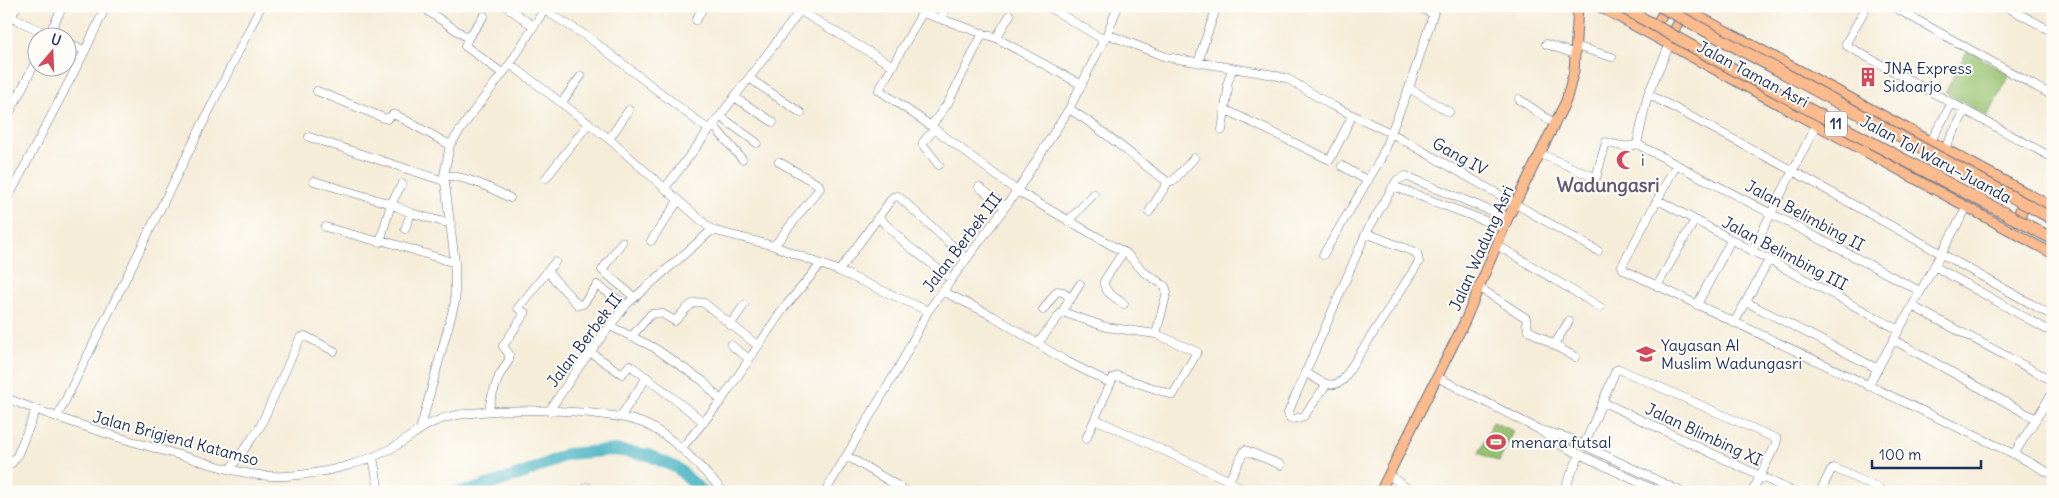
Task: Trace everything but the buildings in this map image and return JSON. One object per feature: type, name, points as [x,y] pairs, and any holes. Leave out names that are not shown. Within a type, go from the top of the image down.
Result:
[{"type":"highway","name":"Jalan Tol Waru–Juanda","points":[[1620,6],[1718,61],[2053,239]]},
{"type":"highway","name":"Jalan Tol Waru–Juanda","points":[[1660,6],[2053,220]]},
{"type":"highway","points":[[2007,214],[2013,208],[2016,199]]},
{"type":"highway","points":[[2019,221],[2021,210],[2027,206]]},
{"type":"main road","name":"Jalan Wadung Asri","points":[[1380,492],[1480,288],[1508,218],[1556,124],[1570,88],[1578,6]]},
{"type":"main road","name":"Jalan Taman Asri","points":[[1598,6],[1668,46],[2053,254]]},
{"type":"main road","points":[[1646,33],[1657,23],[1665,6]]},
{"type":"main road","points":[[1668,46],[1684,9],[2053,206]]},
{"type":"street","points":[[6,26],[9,16],[17,6]]},
{"type":"street","points":[[54,28],[63,6]]},
{"type":"street","points":[[6,202],[85,51],[106,6]]},
{"type":"street","points":[[57,417],[261,6]]},
{"type":"street","points":[[506,6],[533,26]]},
{"type":"street","points":[[696,20],[704,6]]},
{"type":"street","points":[[792,6],[893,66]]},
{"type":"street","points":[[941,19],[946,6]]},
{"type":"street","name":"Gang IV","points":[[1046,6],[1106,37],[1166,57],[1288,79],[1352,116],[1391,132],[1516,202],[1598,251]]},
{"type":"street","name":"Jalan Berbek III","points":[[825,492],[900,365],[928,310],[1017,191],[1069,109],[1106,37],[1118,6]]},
{"type":"street","points":[[1199,62],[1217,6]]},
{"type":"street","points":[[1416,6],[1433,14]]},
{"type":"street","points":[[1323,255],[1380,160],[1409,88],[1436,6]]},
{"type":"street","points":[[1867,6],[1846,42],[1847,46],[2053,158]]},
{"type":"street","points":[[1892,6],[2053,96]]},
{"type":"street","points":[[2005,6],[2053,32]]},
{"type":"street","points":[[420,430],[455,302],[455,263],[444,178],[450,145],[510,64],[545,8],[588,37],[711,128],[742,159]]},
{"type":"street","points":[[665,188],[800,11]]},
{"type":"street","points":[[428,12],[468,38]]},
{"type":"street","points":[[1082,85],[996,38],[928,14],[921,15],[879,90],[1017,191],[1130,256],[1144,272],[1167,289],[1156,334]]},
{"type":"street","points":[[996,38],[1010,15]]},
{"type":"street","points":[[9,16],[34,28]]},
{"type":"street","points":[[484,16],[468,38],[465,47],[502,73]]},
{"type":"street","points":[[939,165],[923,145],[923,142],[948,103],[983,33]]},
{"type":"street","points":[[1546,44],[1612,58]]},
{"type":"street","points":[[1541,154],[1596,178],[1606,142],[1630,147],[1637,144],[1648,94],[1668,46]]},
{"type":"street","points":[[78,47],[85,51]]},
{"type":"street","points":[[510,64],[609,139],[712,230],[774,246],[839,271],[928,310]]},
{"type":"street","points":[[1222,130],[1227,85],[1232,69]]},
{"type":"street","points":[[562,102],[581,76]]},
{"type":"street","points":[[6,120],[28,77]]},
{"type":"street","points":[[749,78],[801,113]]},
{"type":"street","points":[[1409,88],[1450,112]]},
{"type":"street","points":[[317,91],[387,119],[392,115],[396,115],[450,145]]},
{"type":"street","points":[[1648,94],[1793,171],[2053,316]]},
{"type":"street","points":[[734,98],[773,122]]},
{"type":"street","points":[[1519,99],[1556,124]]},
{"type":"street","points":[[1931,140],[1952,103]]},
{"type":"street","points":[[1069,109],[1103,132],[1140,163],[1168,182]]},
{"type":"street","points":[[1224,109],[1330,160],[1352,116]]},
{"type":"street","points":[[609,139],[629,110]]},
{"type":"street","points":[[1945,148],[1965,110]]},
{"type":"street","points":[[720,116],[757,143]]},
{"type":"street","points":[[546,178],[589,123]]},
{"type":"street","points":[[1752,251],[1816,125]]},
{"type":"street","points":[[309,137],[444,178],[458,176],[486,186],[510,198]]},
{"type":"street","name":"Jalan Belimbing II","points":[[1637,144],[1771,212],[1920,292]]},
{"type":"street","points":[[1149,212],[1168,182],[1174,180],[1194,158]]},
{"type":"street","points":[[774,246],[820,188],[819,185],[779,162]]},
{"type":"street","points":[[1676,165],[1622,268],[1734,323],[2014,454],[2053,475]]},
{"type":"street","points":[[1342,166],[1368,181]]},
{"type":"street","points":[[1326,385],[1304,416],[1294,420],[1290,418],[1288,413],[1366,233],[1396,180],[1406,176],[1508,218]]},
{"type":"street","points":[[6,181],[15,186]]},
{"type":"street","points":[[314,181],[391,204],[411,214],[451,224]]},
{"type":"street","points":[[381,240],[391,204],[402,184]]},
{"type":"street","points":[[1393,186],[1504,228]]},
{"type":"street","points":[[979,187],[1005,207]]},
{"type":"street","points":[[1068,221],[1094,194]]},
{"type":"street","points":[[839,271],[893,197],[898,196],[966,258]]},
{"type":"street","name":"Jalan Belimbing III","points":[[1658,200],[1899,330]]},
{"type":"street","points":[[650,241],[678,201]]},
{"type":"street","points":[[1868,386],[1967,207]]},
{"type":"street","points":[[405,229],[411,214]]},
{"type":"street","points":[[878,217],[906,244],[951,279]]},
{"type":"street","points":[[1658,286],[1695,220]]},
{"type":"street","points":[[325,228],[378,242],[381,240],[455,263]]},
{"type":"street","name":"Jalan Berbek II","points":[[549,411],[590,352],[626,305],[712,230]]},
{"type":"street","points":[[1305,372],[1326,385],[1339,384],[1419,262],[1417,253],[1366,233]]},
{"type":"street","points":[[1697,305],[1731,240]]},
{"type":"street","points":[[622,242],[602,270],[634,298]]},
{"type":"street","points":[[1497,246],[1600,306]]},
{"type":"street","points":[[1123,252],[1104,280],[1104,286],[1105,289],[1124,304]]},
{"type":"street","points":[[1734,323],[1769,260]]},
{"type":"street","points":[[534,317],[518,308],[555,262]]},
{"type":"street","points":[[682,449],[720,401],[783,309],[821,264]]},
{"type":"street","points":[[1934,266],[2053,333]]},
{"type":"street","points":[[547,271],[578,305],[583,304],[597,285],[626,305]]},
{"type":"street","points":[[1038,343],[1062,312],[1080,284]]},
{"type":"street","points":[[1480,288],[1526,318],[1528,330],[1575,358]]},
{"type":"street","points":[[942,291],[993,316],[1064,360],[1110,383]]},
{"type":"street","points":[[1043,310],[1057,291],[1063,292],[1070,300]]},
{"type":"street","points":[[631,337],[651,314],[661,313],[675,321],[694,302],[704,302],[757,345]]},
{"type":"street","points":[[1746,302],[1878,369]]},
{"type":"street","points":[[730,325],[744,305]]},
{"type":"street","points":[[1912,306],[2053,381]]},
{"type":"street","points":[[1062,312],[1106,327],[1156,334],[1197,352],[1175,394],[1170,394],[1118,376],[1113,378],[1086,439]]},
{"type":"street","points":[[489,412],[497,383],[509,360],[509,354],[503,346],[525,313]]},
{"type":"street","points":[[1554,346],[1569,321]]},
{"type":"street","points":[[610,326],[654,347],[705,383],[720,401]]},
{"type":"street","points":[[230,469],[260,427],[300,338],[305,336],[334,351]]},
{"type":"street","points":[[1894,340],[2036,419]]},
{"type":"street","points":[[731,345],[748,358]]},
{"type":"street","points":[[590,352],[622,374],[630,365],[704,422]]},
{"type":"street","points":[[1584,445],[1616,370],[1619,369],[1775,437],[1777,439],[1776,444],[1752,492]]},
{"type":"street","points":[[620,417],[647,377]]},
{"type":"street","points":[[1437,377],[1540,430],[1558,444],[1659,492]]},
{"type":"street","points":[[2014,454],[2053,392]]},
{"type":"street","name":"Jalan Brigjend Katamso","points":[[6,398],[100,432],[230,469],[258,475],[286,476],[350,465],[373,457],[429,424],[453,415],[549,411],[605,414],[645,424],[682,449],[724,492]]},
{"type":"street","name":"Jalan Blimbing XI","points":[[1603,402],[1794,492]]},
{"type":"street","points":[[6,463],[12,463],[17,456],[36,410]]},
{"type":"street","points":[[1095,420],[1228,480],[1247,492]]},
{"type":"street","points":[[1540,430],[1569,438],[1682,492]]},
{"type":"street","points":[[1223,492],[1245,450],[1281,465]]},
{"type":"street","points":[[1563,492],[1580,454]]},
{"type":"street","points":[[847,456],[908,492]]},
{"type":"street","points":[[373,457],[379,492]]},
{"type":"street","points":[[1820,492],[1834,468],[1886,492]]},
{"type":"street","points":[[1389,475],[1412,492]]},
{"type":"green space","points":[[1968,50],[2010,75],[1987,116],[1945,92]]},
{"type":"green space","name":"menara futsal","points":[[1493,422],[1513,431],[1499,462],[1479,453]]},
{"type":"waterway","points":[[456,492],[472,490],[527,472],[567,454],[615,450],[648,455],[677,468],[703,492]]},
{"type":"place","name":"JNA Express Sidoarjo","points":[[1868,77]]},
{"type":"place","name":"i","points":[[1626,160]]},
{"type":"place","name":"Yayasan Al Muslim Wadungasri","points":[[1646,354]]},
{"type":"place","name":"menara futsal","points":[[1496,442]]},
{"type":"district","name":"Wadungasri","points":[[1608,185]]}]
